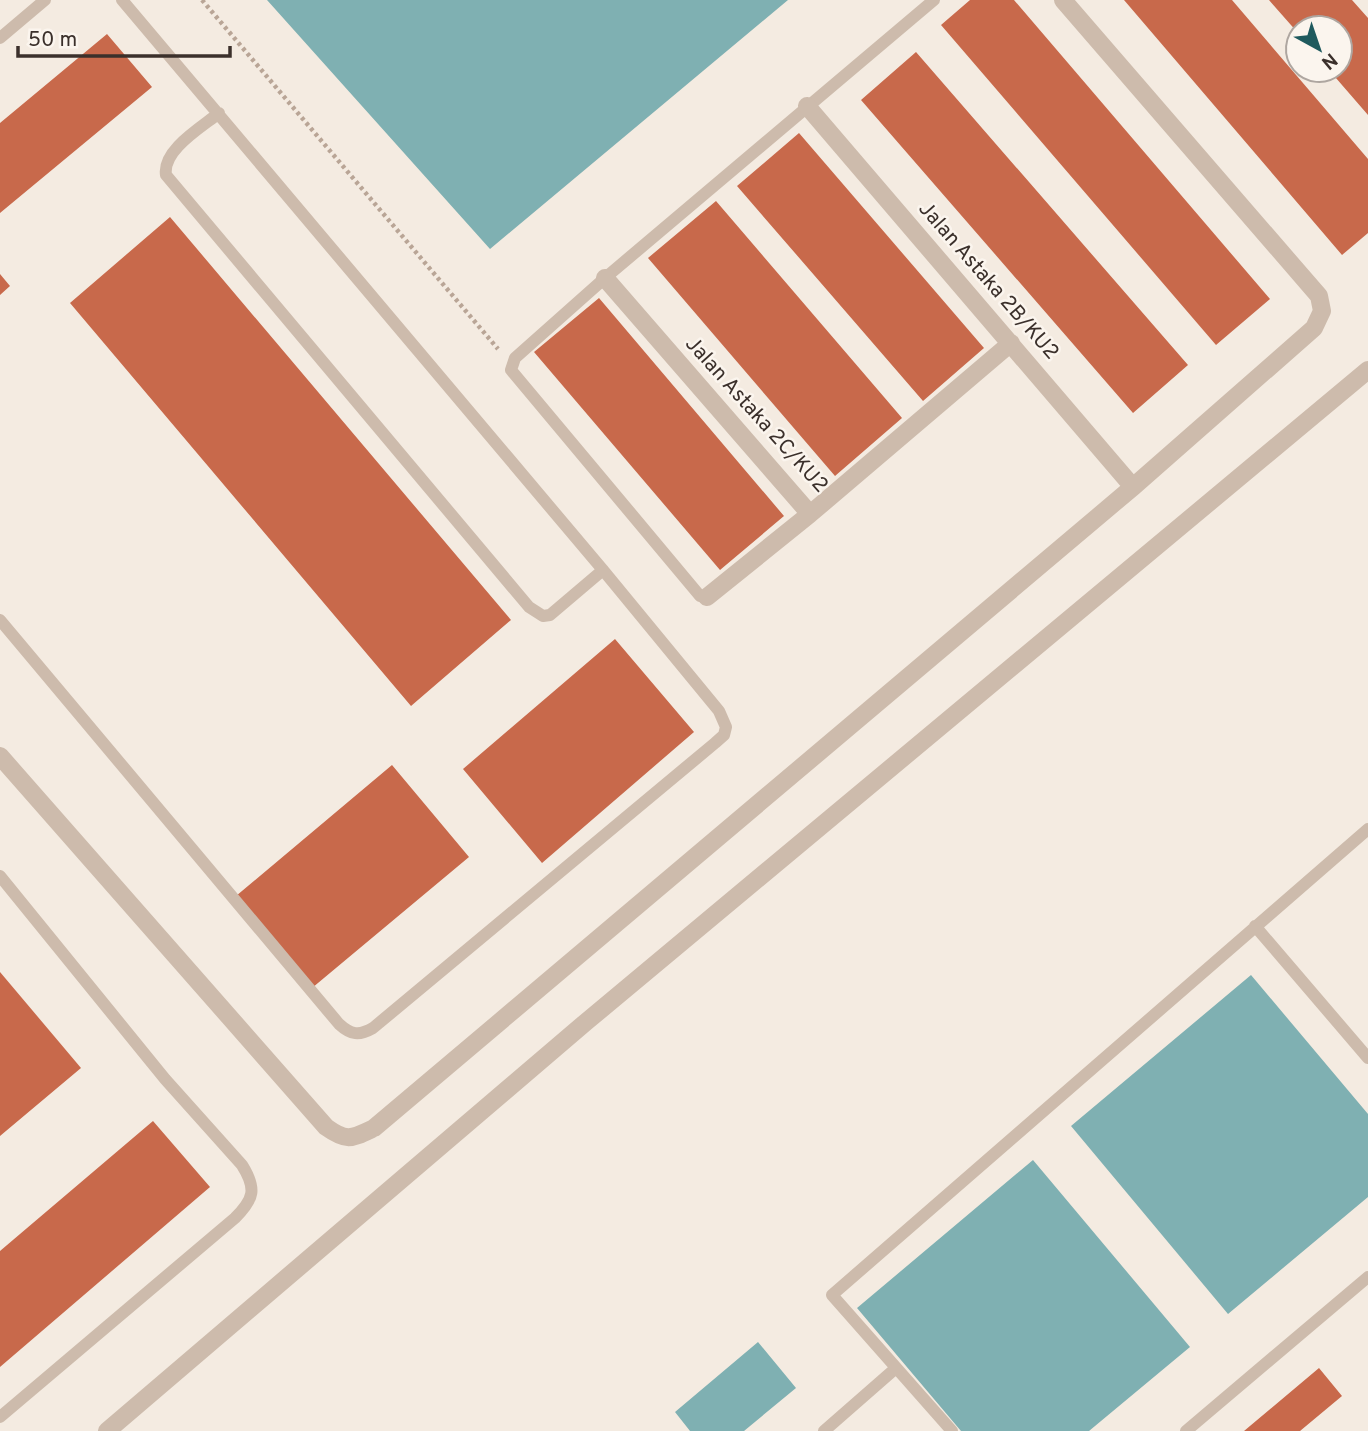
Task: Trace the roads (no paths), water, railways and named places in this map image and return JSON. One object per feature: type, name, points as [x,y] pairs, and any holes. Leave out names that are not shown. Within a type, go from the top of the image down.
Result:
[{"type":"street","points":[[0,757],[326,1127],[341,1138],[356,1137],[374,1128],[1133,487],[1314,328],[1322,311],[1319,296],[1063,0]]},
{"type":"street","name":"Jalan Astaka 2B/KU2","points":[[807,106],[1133,487]]},
{"type":"street","name":"Jalan Astaka 2C/KU2","points":[[605,278],[810,514],[1010,343]]},
{"type":"street","points":[[107,1431],[586,1022],[1368,370]]},
{"type":"street","points":[[707,597],[810,514]]},
{"type":"lane","points":[[0,38],[44,0]]},
{"type":"lane","points":[[0,620],[339,1024],[355,1035],[373,1028],[724,735],[726,727],[719,711],[603,570],[122,0]]},
{"type":"lane","points":[[707,597],[700,596],[512,370],[512,365],[515,358],[605,278],[934,0]]},
{"type":"lane","points":[[219,113],[169,156],[166,175],[511,586],[536,613],[550,615],[603,570]]},
{"type":"lane","points":[[952,1431],[831,1295],[1368,829]]},
{"type":"lane","points":[[0,876],[165,1079],[242,1165],[250,1178],[253,1192],[247,1206],[235,1218],[0,1417]]},
{"type":"lane","points":[[1255,926],[1368,1058]]},
{"type":"lane","points":[[1186,1431],[1368,1277]]},
{"type":"lane","points":[[824,1431],[896,1368]]},
{"type":"water","points":[[267,0],[788,0],[490,249]]},
{"type":"water","points":[[1251,975],[1368,1114],[1368,1197],[1228,1314],[1071,1126]]},
{"type":"water","points":[[1033,1160],[1190,1347],[1089,1431],[961,1431],[857,1308]]},
{"type":"water","points":[[758,1342],[796,1388],[744,1431],[690,1431],[675,1412]]}]
